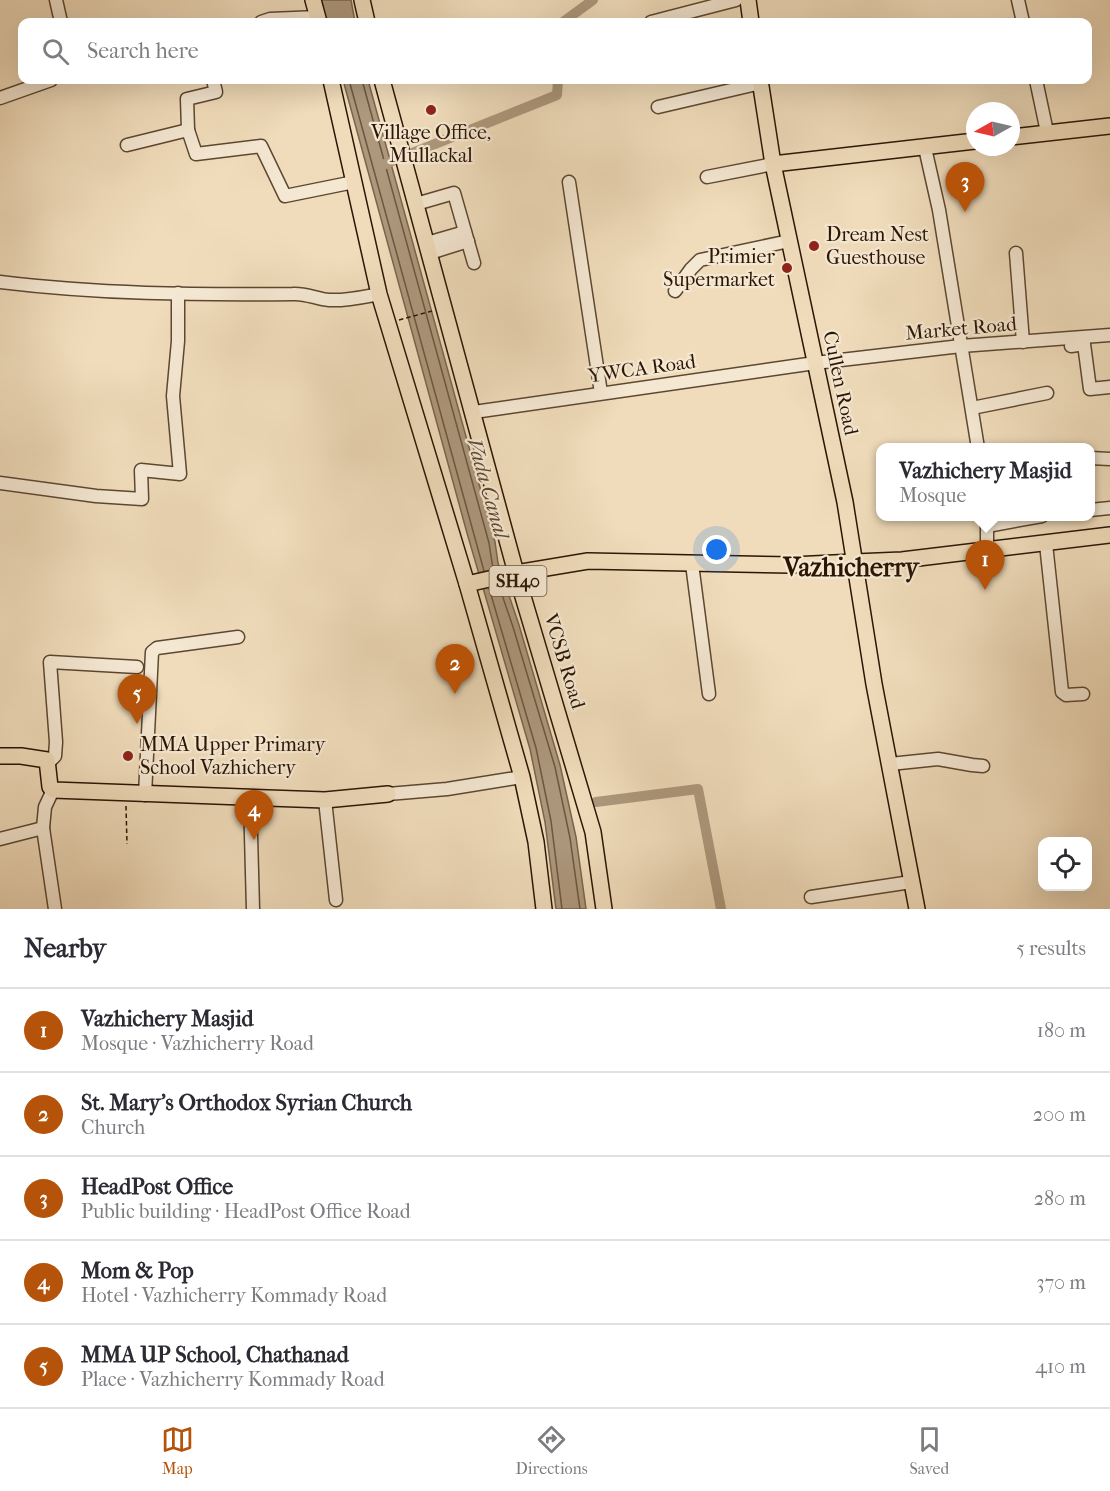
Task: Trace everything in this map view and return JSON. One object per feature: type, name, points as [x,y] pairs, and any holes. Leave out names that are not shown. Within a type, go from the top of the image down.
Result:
[{"type":"main road","points":[[313,0],[318,18]]},
{"type":"main road","points":[[362,0],[366,18]]},
{"type":"main road","points":[[748,0],[750,18]]},
{"type":"main road","points":[[333,84],[379,294],[472,583],[522,777],[536,842],[544,909]]},
{"type":"main road","name":"SH40","points":[[383,84],[428,248]]},
{"type":"main road","name":"Cullen Road","points":[[760,84],[773,164],[845,502],[874,684],[917,909]]},
{"type":"main road","points":[[1020,136],[1110,126]]},
{"type":"main road","points":[[773,164],[966,142]]},
{"type":"main road","name":"VCSB Road","points":[[428,248],[474,412],[510,574],[593,832],[604,909]]},
{"type":"main road","points":[[472,583],[510,574],[599,561],[792,565],[902,560],[1110,535]]},
{"type":"main road","points":[[0,756],[45,759],[48,763],[49,780],[53,790],[325,800],[388,794]]},
{"type":"street","points":[[56,0],[60,18]]},
{"type":"street","points":[[666,18],[736,0]]},
{"type":"street","points":[[1018,0],[1022,18]]},
{"type":"street","points":[[0,98],[40,84]]},
{"type":"street","points":[[214,84],[216,92],[187,99],[188,130],[196,154],[261,146],[285,196],[354,182]]},
{"type":"street","points":[[658,107],[748,84]]},
{"type":"street","points":[[1037,84],[1047,132]]},
{"type":"street","points":[[128,145],[188,130]]},
{"type":"street","points":[[925,148],[939,210],[977,443]]},
{"type":"street","points":[[707,177],[773,164]]},
{"type":"street","points":[[569,182],[601,393]]},
{"type":"street","points":[[416,204],[454,193],[474,263]]},
{"type":"street","points":[[428,248],[467,237]]},
{"type":"street","points":[[675,291],[700,260],[789,241]]},
{"type":"street","points":[[1016,253],[1023,342]]},
{"type":"street","points":[[0,282],[59,289],[178,293],[297,293],[340,300],[379,294]]},
{"type":"street","points":[[0,483],[96,496],[142,499],[141,470],[180,474],[173,396],[178,341],[178,293]]},
{"type":"street","name":"Market Road","points":[[815,363],[961,346],[1110,335]]},
{"type":"street","points":[[1063,347],[1084,344],[1090,389],[1110,387]]},
{"type":"street","name":"YWCA Road","points":[[474,412],[815,363]]},
{"type":"street","points":[[972,408],[1047,393]]},
{"type":"street","points":[[1095,458],[1110,459]]},
{"type":"street","points":[[1095,510],[1110,508]]},
{"type":"street","points":[[987,521],[987,550]]},
{"type":"street","points":[[1046,544],[1062,692],[1066,695],[1083,694]]},
{"type":"street","points":[[692,564],[709,694]]},
{"type":"street","points":[[145,795],[152,652],[157,648],[238,637]]},
{"type":"street","points":[[48,763],[55,756],[56,742],[50,662],[137,667]]},
{"type":"street","points":[[890,764],[938,759],[983,766]]},
{"type":"street","points":[[388,794],[447,789],[522,777]]},
{"type":"street","points":[[53,790],[45,807],[43,828],[55,909]]},
{"type":"street","points":[[250,798],[253,909]]},
{"type":"street","points":[[325,800],[336,900]]},
{"type":"street","points":[[0,839],[43,828]]},
{"type":"street","points":[[811,897],[911,882]]},
{"type":"path","points":[[402,319],[434,311]]},
{"type":"path","points":[[125,793],[127,844]]},
{"type":"water","points":[[321,0],[351,0],[354,18],[326,18]]},
{"type":"water","points":[[344,84],[369,84],[495,542],[498,563],[519,625],[560,765],[576,837],[586,909],[556,909],[545,822],[530,749],[467,533]]},
{"type":"waterway","points":[[568,18],[593,0]]},
{"type":"waterway","points":[[380,166],[557,95],[558,84]]},
{"type":"waterway","points":[[596,802],[698,789],[721,909]]},
{"type":"place","name":"Village Office, Mullackal","points":[[431,110]]},
{"type":"place","name":"HeadPost Office","points":[[965,212]]},
{"type":"place","name":"Dream Nest Guesthouse","points":[[814,246]]},
{"type":"place","name":"Primier Supermarket","points":[[787,268]]},
{"type":"place","name":"Vazhichery Masjid","points":[[985,590]]},
{"type":"place","name":"St. Mary's Orthodox Syrian Church","points":[[455,694]]},
{"type":"place","name":"MMA UP School, Chathanad","points":[[137,724]]},
{"type":"place","name":"MMA Upper Primary School Vazhichery","points":[[128,756]]},
{"type":"place","name":"Mom & Pop","points":[[254,840]]},
{"type":"district","name":"Vazhicherry","points":[[851,567]]},
{"type":"water label","name":"Vada Canal","points":[[488,488]]}]
